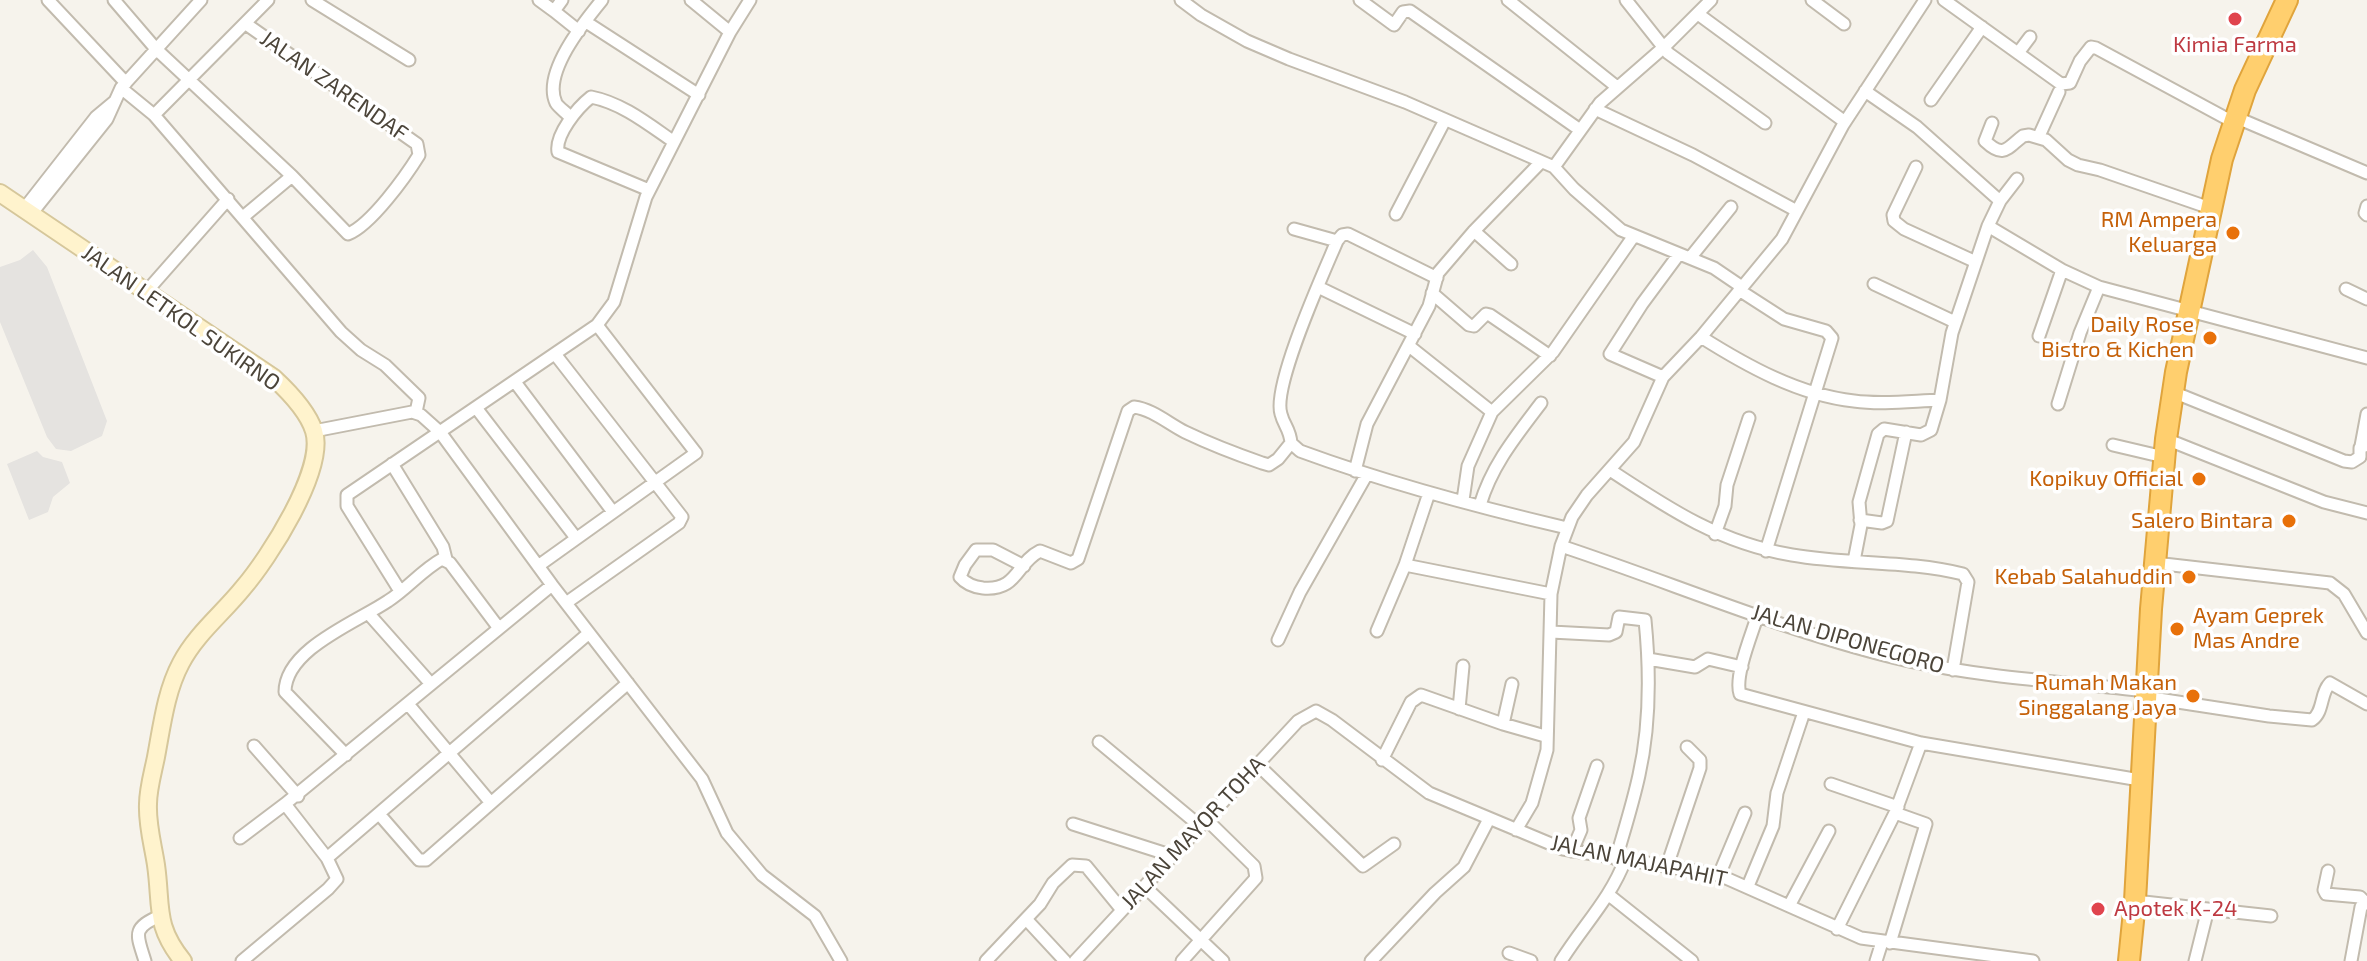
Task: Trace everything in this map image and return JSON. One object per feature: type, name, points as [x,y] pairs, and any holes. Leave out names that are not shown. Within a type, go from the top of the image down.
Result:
[{"type":"highway","points":[[2129,961],[2155,563],[2173,392],[2210,208],[2234,119],[2287,0]]},
{"type":"main road","name":"JALAN LETKOL SUKIRNO","points":[[0,193],[274,378],[297,404],[314,431]]},
{"type":"main road","points":[[183,961],[170,944],[160,916],[147,803],[172,684],[191,647],[243,588],[279,536],[304,490],[315,449],[314,431]]},
{"type":"street","points":[[114,0],[156,49],[292,176],[243,217]]},
{"type":"street","points":[[28,212],[96,117],[115,102],[124,86],[201,0]]},
{"type":"street","points":[[154,115],[268,0]]},
{"type":"street","points":[[312,0],[409,60]]},
{"type":"street","points":[[539,0],[699,95]]},
{"type":"street","points":[[554,11],[562,0]]},
{"type":"street","points":[[570,117],[555,102],[554,82],[559,63],[602,0]]},
{"type":"street","points":[[691,0],[730,32]]},
{"type":"street","points":[[400,591],[346,501],[351,491],[477,409],[597,325],[614,302],[649,190],[730,32],[750,0]]},
{"type":"street","points":[[1181,0],[1247,41],[1405,102],[1554,167],[1621,230],[1714,268],[1784,319],[1830,333],[1830,346],[1766,551]]},
{"type":"street","points":[[1360,0],[1394,25],[1403,12],[1410,11],[1580,130]]},
{"type":"street","points":[[1508,0],[1617,87]]},
{"type":"street","points":[[1626,0],[1663,48],[1765,123]]},
{"type":"street","points":[[1554,167],[1595,109],[1711,0]]},
{"type":"street","points":[[1812,0],[1844,24]]},
{"type":"street","points":[[1516,830],[1532,803],[1547,750],[1551,594],[1567,528],[1579,504],[1634,442],[1663,377],[1701,337],[1782,239],[1845,122],[1925,0]]},
{"type":"street","points":[[1944,0],[2065,85],[2070,83],[2086,51],[2096,48],[2234,119],[2367,173]]},
{"type":"street","points":[[53,2],[341,332],[361,350],[385,365],[419,398],[416,412]]},
{"type":"street","points":[[1698,14],[1845,122]]},
{"type":"street","name":"JALAN ZARENDAF","points":[[246,24],[417,144],[419,155],[373,213],[348,234],[292,176]]},
{"type":"street","points":[[1931,100],[1982,27]]},
{"type":"street","points":[[2018,53],[2030,37]]},
{"type":"street","points":[[1865,91],[1917,127],[2000,201]]},
{"type":"street","points":[[2039,136],[2059,92]]},
{"type":"street","points":[[649,190],[558,152],[557,144],[570,117],[591,97],[600,99],[621,107],[674,142]]},
{"type":"street","points":[[1595,109],[1693,155],[1797,211]]},
{"type":"street","points":[[1396,214],[1445,120]]},
{"type":"street","points":[[1992,123],[1985,141],[2001,151],[2007,150],[2023,136],[2039,136],[2078,165],[2210,208]]},
{"type":"street","points":[[1278,640],[1361,473],[1367,424],[1415,334],[1442,267],[1541,162]]},
{"type":"street","points":[[1916,167],[1893,215],[1894,221],[1904,229],[1976,262]]},
{"type":"street","points":[[1854,561],[1860,520],[1859,502],[1878,434],[1884,429],[1928,433],[1933,426],[1955,322],[1988,226],[2000,201],[2017,179]]},
{"type":"street","points":[[146,292],[228,199]]},
{"type":"street","points":[[2367,206],[2367,215]]},
{"type":"street","points":[[1663,377],[1610,354],[1685,256],[1731,207]]},
{"type":"street","points":[[1988,226],[2062,270],[2099,287],[2367,358]]},
{"type":"street","points":[[1294,229],[1337,241]]},
{"type":"street","points":[[1474,231],[1511,264]]},
{"type":"street","points":[[1437,278],[1348,234],[1342,235],[1298,335],[1281,396],[1281,414],[1290,430],[1291,443],[1300,451],[1416,491],[1463,500],[1567,528]]},
{"type":"street","points":[[1463,500],[1468,466],[1492,412],[1550,356],[1633,237]]},
{"type":"street","points":[[2039,336],[2062,270]]},
{"type":"street","points":[[1874,284],[1955,322]]},
{"type":"street","points":[[1318,287],[1415,334]]},
{"type":"street","points":[[2058,404],[2080,333],[2099,287]]},
{"type":"street","points":[[2346,289],[2367,299]]},
{"type":"street","points":[[1432,293],[1469,325],[1474,326],[1486,314],[1490,315],[1550,356]]},
{"type":"street","points":[[538,566],[696,452],[597,325]]},
{"type":"street","points":[[1701,337],[1752,368],[1815,392],[1855,402],[1940,400]]},
{"type":"street","points":[[1409,346],[1492,412]]},
{"type":"street","points":[[555,354],[678,510],[681,521],[566,603]]},
{"type":"street","points":[[515,382],[613,512]]},
{"type":"street","points":[[2173,392],[2344,461],[2360,457],[2367,414]]},
{"type":"street","points":[[1480,505],[1499,458],[1541,403]]},
{"type":"street","points":[[1024,566],[993,550],[976,550],[960,577],[969,585],[999,588],[1007,584],[1040,551],[1071,563],[1078,559],[1128,411],[1134,407],[1149,411],[1215,446],[1262,463],[1273,463],[1291,443]]},
{"type":"street","points":[[477,409],[576,538]]},
{"type":"street","points":[[314,431],[416,412]]},
{"type":"street","points":[[416,412],[440,432],[552,585],[702,779],[727,833],[762,875],[815,916],[841,961]]},
{"type":"street","points":[[1715,534],[1749,418]]},
{"type":"street","points":[[1860,520],[1887,521],[1906,432]]},
{"type":"street","points":[[2113,445],[2165,448],[2324,502],[2367,513]]},
{"type":"street","points":[[392,464],[443,547],[446,559],[498,627]]},
{"type":"street","points":[[1610,470],[1682,518],[1715,534],[1766,551],[1929,566],[1966,577],[1953,670]]},
{"type":"street","points":[[1377,631],[1405,565],[1429,493]]},
{"type":"street","name":"JALAN DIPONEGORO","points":[[1561,546],[1869,650],[1953,670],[2145,694],[2241,713],[2312,720],[2318,714],[2326,686],[2330,683],[2367,704]]},
{"type":"street","points":[[346,755],[287,695],[284,688],[290,670],[304,654],[400,591],[435,563],[446,559]]},
{"type":"street","points":[[2155,563],[2330,583],[2344,594],[2367,633]]},
{"type":"street","points":[[1405,565],[1551,594]]},
{"type":"street","points":[[240,838],[298,796],[552,585]]},
{"type":"street","points":[[368,613],[431,684]]},
{"type":"street","points":[[1758,614],[1742,667],[1738,687],[1740,694],[1921,743],[2140,780]]},
{"type":"street","points":[[1551,632],[1609,635],[1616,632],[1619,617],[1642,618],[1646,623],[1648,659],[1642,762],[1620,859],[1609,895],[1586,922],[1561,961]]},
{"type":"street","points":[[327,858],[589,633]]},
{"type":"street","points":[[1648,659],[1695,667],[1708,659],[1742,667]]},
{"type":"street","points":[[1459,709],[1463,666]]},
{"type":"street","points":[[379,814],[423,862],[628,683]]},
{"type":"street","points":[[1503,724],[1512,684]]},
{"type":"street","points":[[1382,760],[1414,699],[1424,696],[1545,736]]},
{"type":"street","points":[[408,704],[491,803]]},
{"type":"street","name":"JALAN MAJAPAHIT","points":[[1316,711],[1429,793],[1572,851],[1719,875],[1837,929],[1940,956],[2033,961]]},
{"type":"street","name":"JALAN MAYOR TOHA","points":[[1074,960],[1298,721],[1316,711]]},
{"type":"street","points":[[1748,886],[1773,826],[1777,793],[1804,712]]},
{"type":"street","points":[[1099,742],[1203,822],[1254,866],[1257,873],[1253,883],[1182,961]]},
{"type":"street","points":[[1837,929],[1896,810],[1921,743]]},
{"type":"street","points":[[254,746],[298,796]]},
{"type":"street","points":[[1667,866],[1701,763],[1687,747]]},
{"type":"street","points":[[1257,764],[1363,866],[1394,844]]},
{"type":"street","points":[[1572,851],[1581,830],[1579,818],[1597,766]]},
{"type":"street","points":[[1831,784],[1926,824],[1886,943],[1876,961]]},
{"type":"street","points":[[242,961],[337,879],[327,858],[285,804]]},
{"type":"street","points":[[1719,875],[1745,813]]},
{"type":"street","points":[[1371,961],[1464,867],[1489,819]]},
{"type":"street","points":[[1073,824],[1173,856]]},
{"type":"street","points":[[1789,906],[1829,831]]},
{"type":"street","points":[[986,961],[1040,904],[1053,883],[1077,863],[1086,866],[1122,910]]},
{"type":"street","points":[[2328,871],[2326,894],[2360,897],[2365,902],[2351,961]]},
{"type":"street","points":[[1145,887],[1223,961]]},
{"type":"street","points":[[1609,895],[1692,961]]},
{"type":"street","points":[[2135,901],[2271,916]]},
{"type":"street","points":[[2195,961],[2208,909]]},
{"type":"street","points":[[145,961],[137,935],[139,929],[142,924],[160,916]]},
{"type":"street","points":[[1026,919],[1074,960]]},
{"type":"street","points":[[1509,953],[1531,961]]},
{"type":"shaded area","points":[[33,250],[47,267],[107,421],[102,436],[71,451],[56,449],[47,437],[0,322],[0,267],[20,260]]},
{"type":"shaded area","points":[[37,451],[43,457],[62,462],[70,483],[53,497],[48,512],[29,520],[7,464]]},
{"type":"place","name":"Kimia Farma","points":[[2235,19]]},
{"type":"place","name":"RM Ampera Keluarga","points":[[2233,233]]},
{"type":"place","name":"Daily Rose Bistro & Kichen","points":[[2210,338]]},
{"type":"place","name":"Kopikuy Official","points":[[2199,479]]},
{"type":"place","name":"Salero Bintara","points":[[2289,521]]},
{"type":"place","name":"Kebab Salahuddin","points":[[2189,577]]},
{"type":"place","name":"Ayam Geprek Mas Andre","points":[[2177,629]]},
{"type":"place","name":"Rumah Makan Singgalang Jaya","points":[[2193,696]]},
{"type":"place","name":"Apotek K-24","points":[[2098,909]]}]
